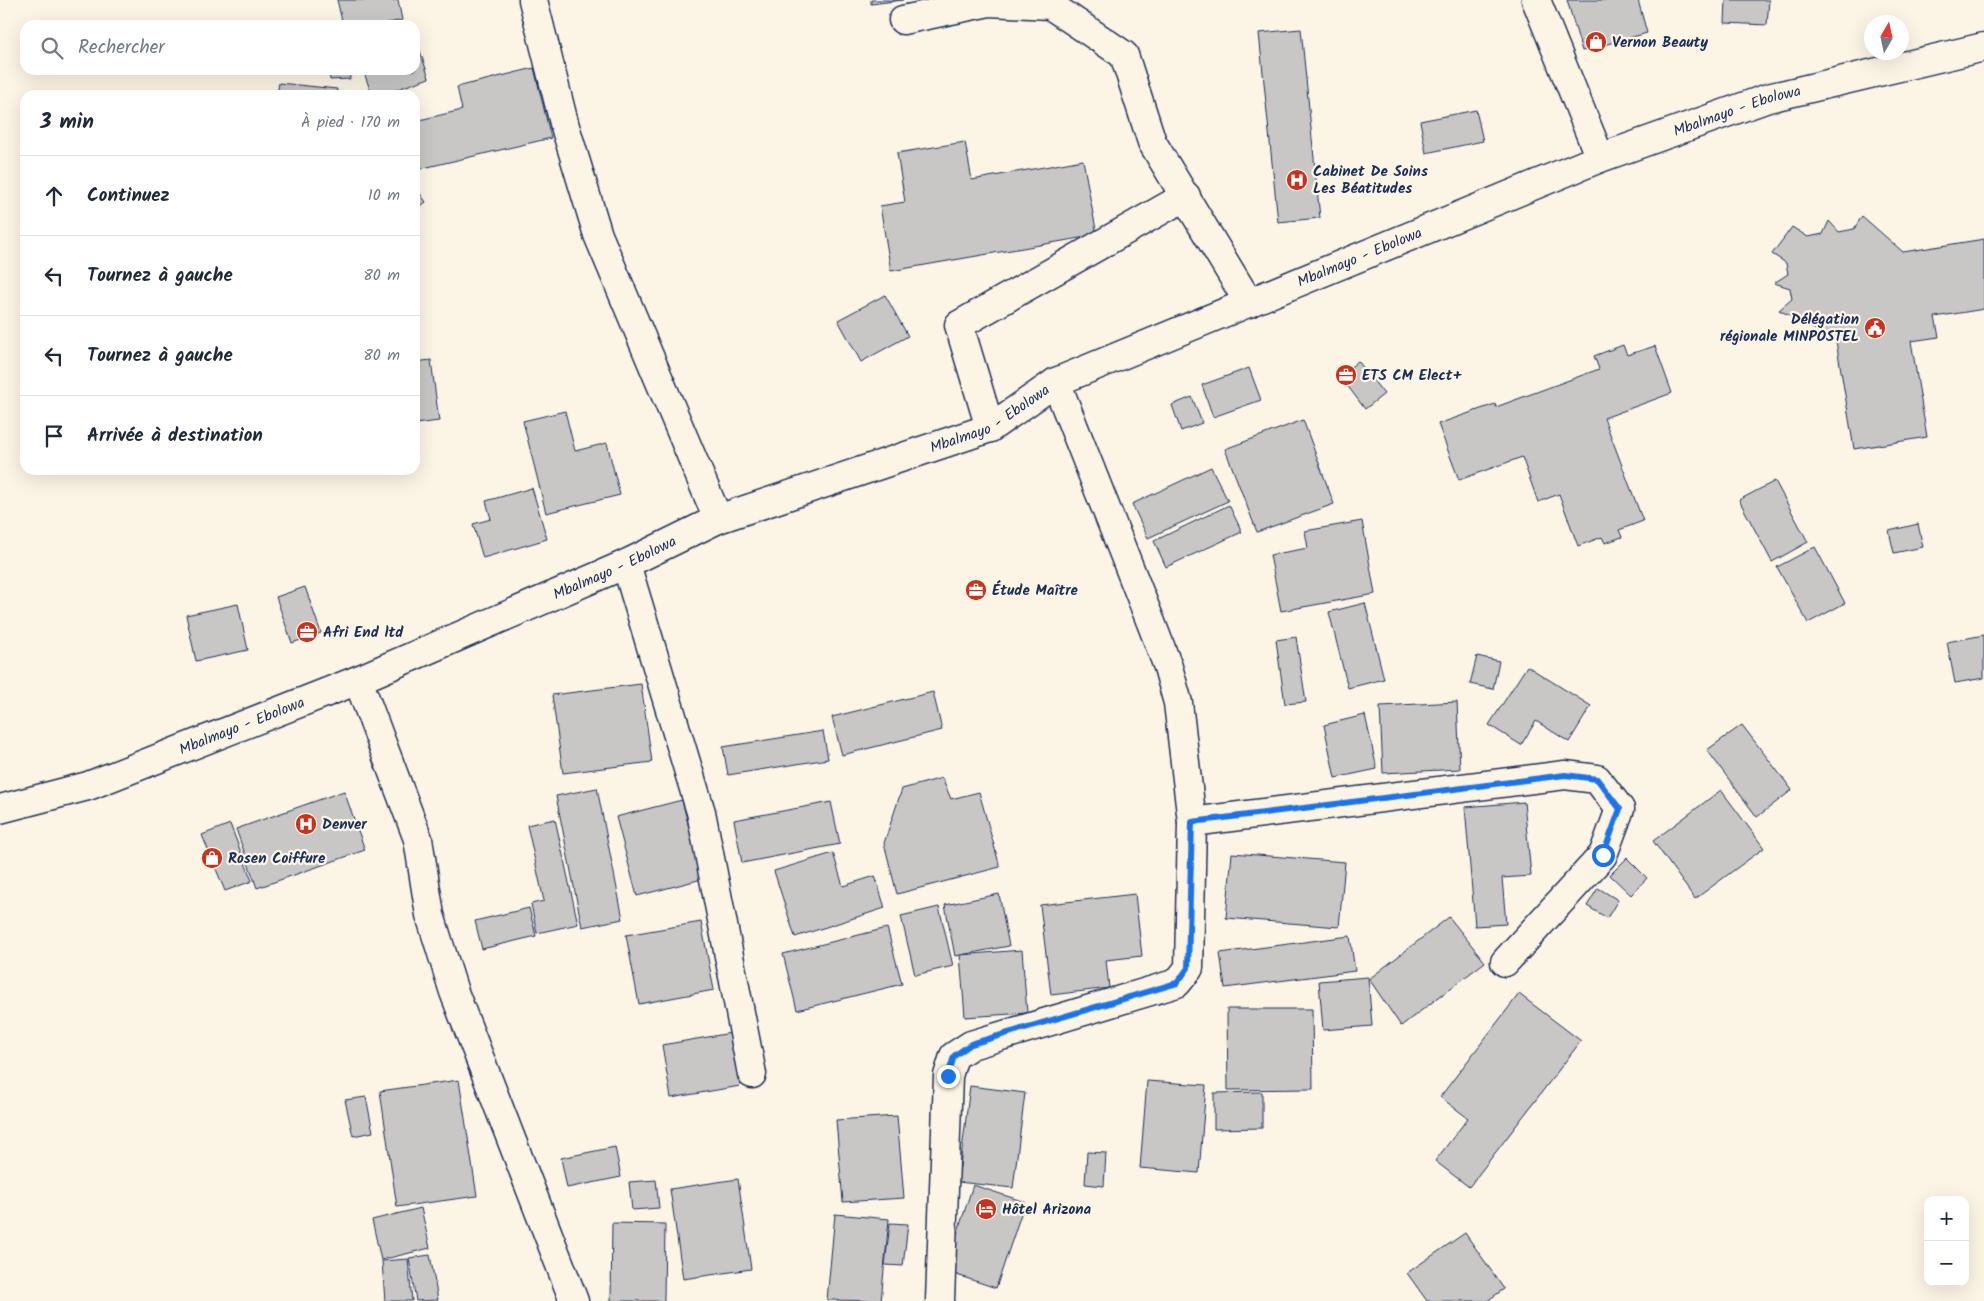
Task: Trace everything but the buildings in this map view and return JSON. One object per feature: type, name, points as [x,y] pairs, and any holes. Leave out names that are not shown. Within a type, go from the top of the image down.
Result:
[{"type":"main road","points":[[534,0],[564,123],[598,235],[718,519]]},
{"type":"main road","points":[[1536,0],[1600,158]]},
{"type":"main road","points":[[903,20],[989,2],[1050,5],[1124,55],[1152,142],[1249,303]]},
{"type":"main road","name":"Mbalmayo - Ebolowa","points":[[0,809],[88,786],[358,680],[626,564],[718,519],[990,428],[1056,382],[1600,158],[1768,98],[1984,47]]},
{"type":"main road","points":[[990,428],[959,325],[1186,196]]},
{"type":"main road","points":[[940,1301],[948,1076],[954,1056],[971,1044],[1177,983],[1188,968],[1192,822],[1178,703],[1168,667],[1056,382]]},
{"type":"main road","points":[[626,564],[700,812],[752,1074]]},
{"type":"main road","points":[[358,680],[418,839],[430,915],[454,992],[574,1301]]},
{"type":"main road","points":[[1192,822],[1565,775],[1597,779],[1620,809],[1603,855],[1505,962]]},
{"type":"place","name":"Vernon Beauty","points":[[1596,42]]},
{"type":"place","name":"Cabinet De Soins Les Béatitudes","points":[[1297,180]]},
{"type":"place","name":"Délégation régionale MINPOSTEL","points":[[1875,328]]},
{"type":"place","name":"ETS CM Elect+","points":[[1346,375]]},
{"type":"place","name":"Étude Maître","points":[[976,590]]},
{"type":"place","name":"Afri End ltd","points":[[307,632]]},
{"type":"place","name":"Denver","points":[[306,824]]},
{"type":"place","name":"Rosen Coiffure","points":[[212,858]]},
{"type":"place","name":"Hôtel Arizona","points":[[986,1209]]},
{"type":"route","points":[[948,1076],[954,1056],[971,1044],[1177,983],[1188,968],[1192,822],[1565,775],[1597,779],[1620,809],[1603,855]]}]
